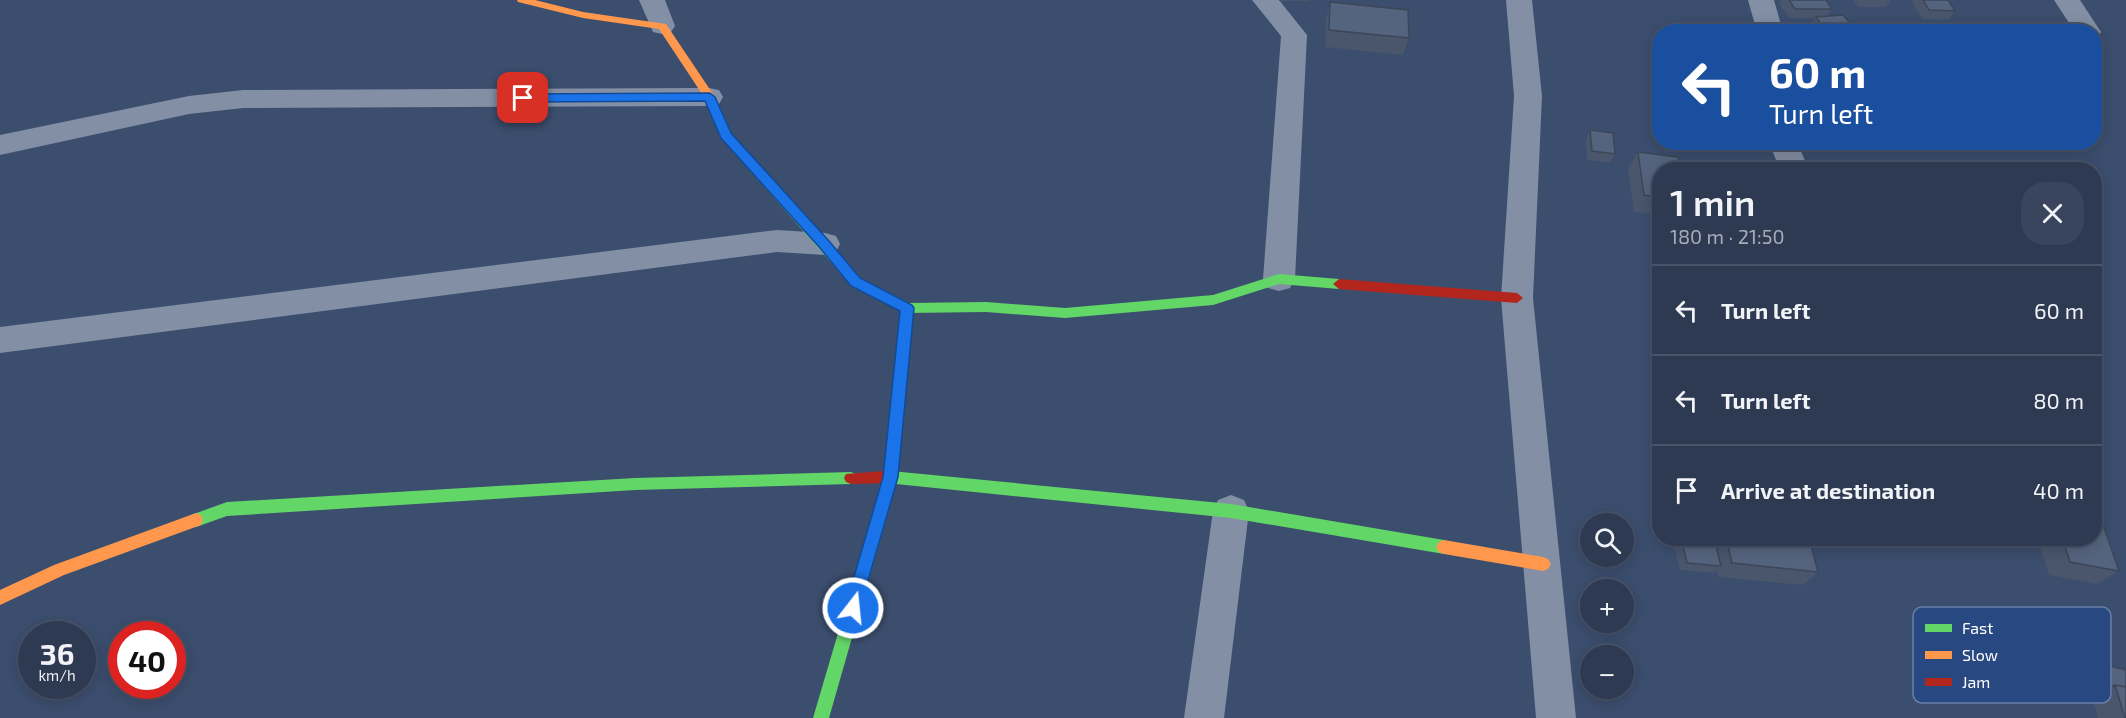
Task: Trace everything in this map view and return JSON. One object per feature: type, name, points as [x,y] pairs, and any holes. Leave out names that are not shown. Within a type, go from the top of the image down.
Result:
[{"type":"street","points":[[522,0],[583,15],[662,27]]},
{"type":"street","points":[[652,0],[662,27],[710,97],[726,135],[825,244],[856,282],[907,308],[986,307],[1065,313],[1213,300],[1280,279],[1517,298]]},
{"type":"street","points":[[1265,0],[1294,35],[1280,279]]},
{"type":"street","points":[[1519,0],[1528,96],[1517,298],[1556,718]]},
{"type":"street","points":[[1761,0],[1768,24]]},
{"type":"street","points":[[2067,0],[2083,24]]},
{"type":"street","points":[[0,145],[189,105],[243,99],[710,97]]},
{"type":"street","points":[[0,340],[777,242],[825,244]]},
{"type":"street","points":[[821,718],[891,477],[907,308]]},
{"type":"street","points":[[0,598],[59,570],[227,509],[636,484],[891,477],[1231,511],[1543,564]]},
{"type":"street","points":[[1204,718],[1231,511]]},
{"type":"building","points":[[1789,0],[1826,0],[1832,9],[1795,9]]},
{"type":"building","points":[[1923,0],[1948,0],[1955,11],[1929,10]]},
{"type":"building","points":[[1330,2],[1408,10],[1409,38],[1329,30]]},
{"type":"building","points":[[1843,15],[1851,24],[1821,24],[1816,17]]},
{"type":"building","points":[[1590,130],[1613,133],[1615,154],[1592,151]]},
{"type":"building","points":[[1638,152],[1678,157],[1679,162],[1652,162],[1652,196],[1644,195]]},
{"type":"building","points":[[2102,522],[2119,571],[2070,562],[2065,546],[2102,546]]},
{"type":"building","points":[[1683,546],[1716,546],[1721,566],[1687,563]]},
{"type":"building","points":[[1728,546],[1811,546],[1818,572],[1732,563]]},
{"type":"building","points":[[2111,666],[2126,670],[2126,687],[2115,685],[2111,687]]},
{"type":"building","points":[[2115,685],[2126,687],[2126,718],[2125,718]]},
{"type":"traffic: fast","points":[[718,118],[725,135],[856,282],[907,308],[986,307],[1065,313],[1213,300],[1279,279],[1339,284]]},
{"type":"traffic: fast","points":[[821,718],[891,477],[1231,511],[1444,547]]},
{"type":"traffic: fast","points":[[196,520],[227,509],[635,484],[851,478]]},
{"type":"traffic: slow","points":[[522,0],[583,15],[662,26],[709,97],[718,118]]},
{"type":"traffic: slow","points":[[0,598],[59,570],[196,520]]},
{"type":"traffic: slow","points":[[1444,547],[1543,564]]},
{"type":"traffic: jam","points":[[1339,284],[1517,298]]},
{"type":"traffic: jam","points":[[851,478],[891,477],[907,308]]},
{"type":"route","points":[[523,98],[710,97],[726,135],[825,244],[856,282],[907,308],[891,477],[853,608]]}]
